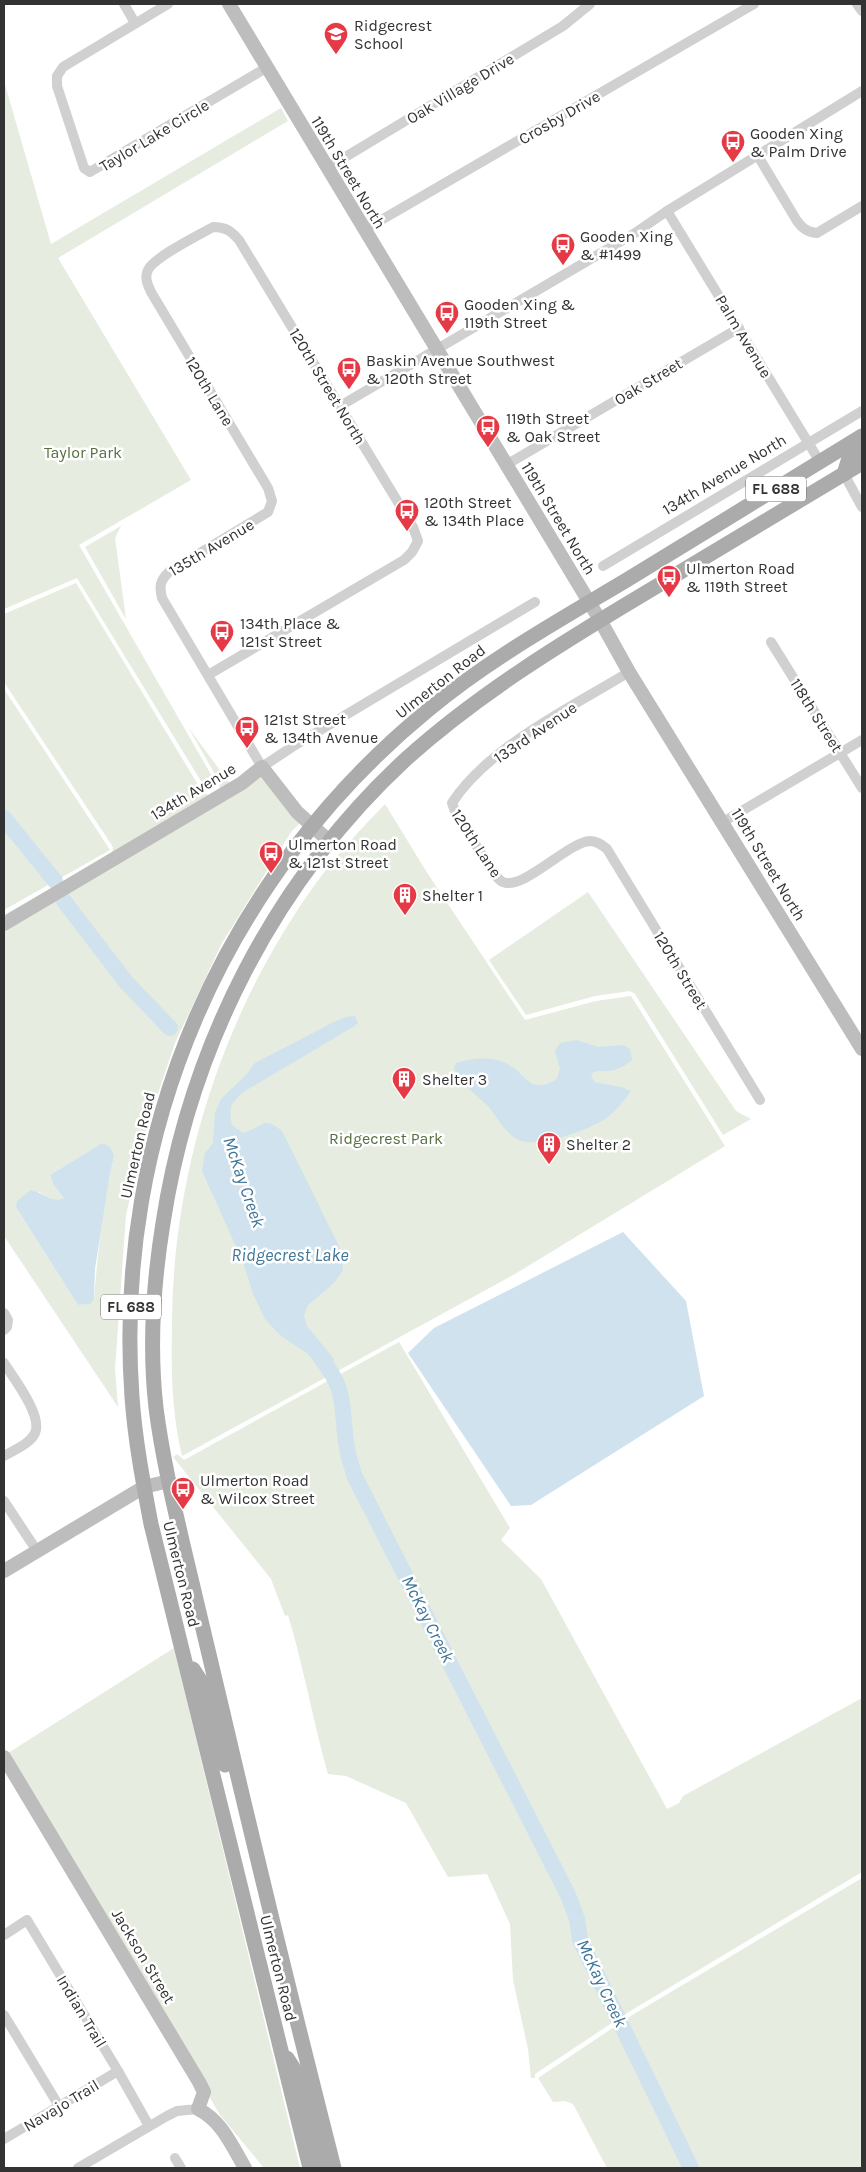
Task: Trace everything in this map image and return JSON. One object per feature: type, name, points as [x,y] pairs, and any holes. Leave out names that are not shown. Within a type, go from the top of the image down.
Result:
[{"type":"main road","name":"Ulmerton Road","points":[[310,2168],[144,1487],[137,1447],[132,1396],[131,1294],[136,1232],[144,1182],[156,1130],[184,1044],[227,951],[276,873],[311,825],[348,785],[427,710],[493,662],[862,436]]},
{"type":"main road","points":[[844,474],[849,458],[862,448]]},
{"type":"main road","name":"Ulmerton Road","points":[[334,2168],[270,1913],[168,1481],[156,1407],[152,1336],[156,1269],[166,1198],[181,1134],[203,1064],[236,986],[267,929],[329,841],[403,762],[449,722],[490,692],[600,620],[862,463]]},
{"type":"main road","points":[[186,1660],[204,1686],[228,1778],[239,1782]]},
{"type":"main road","points":[[280,2046],[301,2080],[322,2168]]},
{"type":"street","points":[[124,4],[135,23]]},
{"type":"street","name":"Taylor Lake Circle","points":[[168,4],[62,67],[57,76],[57,86],[84,168],[90,172],[266,68]]},
{"type":"street","name":"119th Street North","points":[[229,4],[600,620],[628,672],[723,822],[862,1049]]},
{"type":"street","name":"Oak Village Drive","points":[[327,168],[563,26],[590,4]]},
{"type":"street","name":"Crosby Drive","points":[[364,230],[754,4]]},
{"type":"street","points":[[857,4],[862,12]]},
{"type":"street","points":[[340,406],[635,233],[667,211],[862,91]]},
{"type":"street","points":[[758,156],[802,228],[810,232],[816,232],[862,206]]},
{"type":"street","name":"Palm Avenue","points":[[667,211],[820,462]]},
{"type":"street","name":"120th Street North","points":[[148,270],[155,261],[213,227],[222,227],[231,231],[239,240],[413,527],[418,541],[412,552],[404,560],[208,675]]},
{"type":"street","name":"120th Lane","points":[[148,270],[146,280],[150,292],[268,488],[272,501],[268,512]]},
{"type":"street","name":"Oak Street","points":[[506,465],[739,328]]},
{"type":"street","name":"134th Avenue North","points":[[604,566],[862,411]]},
{"type":"street","points":[[844,474],[862,507]]},
{"type":"street","name":"135th Avenue","points":[[208,675],[162,598],[159,587],[163,578],[170,571],[268,512]]},
{"type":"street","name":"134th Avenue","points":[[4,924],[242,783],[292,747],[535,602]]},
{"type":"street","name":"118th Street","points":[[771,642],[862,788]]},
{"type":"street","name":"133rd Avenue","points":[[452,803],[469,780],[495,757],[532,731],[628,672]]},
{"type":"street","points":[[208,675],[262,767],[297,812],[329,841]]},
{"type":"street","points":[[723,822],[862,740]]},
{"type":"street","name":"120th Lane","points":[[452,803],[456,814],[495,874],[503,882],[513,883],[525,878],[579,845],[589,841],[599,843]]},
{"type":"street","name":"120th Street","points":[[599,843],[607,849],[760,1100]]},
{"type":"street","points":[[4,1314],[8,1320],[7,1327],[4,1330]]},
{"type":"street","points":[[4,1362],[35,1414],[36,1432],[28,1441],[4,1456]]},
{"type":"street","points":[[4,1571],[144,1487],[168,1481]]},
{"type":"street","points":[[4,1501],[37,1551]]},
{"type":"street","name":"Jackson Street","points":[[4,1757],[199,2082],[204,2092],[198,2109]]},
{"type":"street","name":"Indian Trail","points":[[4,1935],[27,1920],[149,2126]]},
{"type":"street","points":[[4,2015],[59,2106]]},
{"type":"street","name":"Navajo Trail","points":[[4,2139],[118,2071]]},
{"type":"street","points":[[78,2168],[177,2111],[198,2109],[208,2114],[217,2123],[245,2168]]},
{"type":"street","points":[[175,2158],[181,2168]]},
{"type":"green space","name":"Taylor Park","points":[[4,81],[51,244],[281,108],[288,121],[58,258],[191,480],[79,545],[217,785],[207,791],[77,578],[4,609]]},
{"type":"green space","points":[[121,526],[115,538],[126,619],[85,547]]},
{"type":"green space","points":[[76,583],[203,793],[209,795],[219,789],[220,783],[188,727],[230,784],[4,917],[4,915],[112,853],[113,847],[4,682],[4,614]]},
{"type":"green space","points":[[4,689],[110,850],[4,910]]},
{"type":"green space","points":[[262,775],[301,822],[291,832],[222,943],[175,1043],[147,1126],[126,1215],[115,1369],[118,1407],[4,1236],[4,932]],"holes":[[[102,1143],[114,1156],[101,1227],[94,1299],[88,1304],[78,1305],[16,1207],[39,1192],[59,1201],[64,1198],[53,1184],[50,1175]]]},
{"type":"green space","name":"Ridgecrest Park","points":[[385,804],[426,871],[525,1020],[596,1001],[631,996],[725,1146],[515,1274],[182,1456],[174,1408],[172,1376],[175,1268],[182,1207],[194,1148],[211,1090],[232,1033],[258,978],[288,925],[329,866]]},
{"type":"green space","points":[[588,892],[736,1111],[751,1119],[723,1135],[635,994],[630,991],[595,996],[526,1015],[489,960]]},
{"type":"green space","points":[[399,1342],[510,1528],[501,1540],[541,1579],[667,1809],[679,1803],[683,1796],[862,1698],[862,1872],[627,2013],[535,2074],[535,2078],[531,2078],[528,2049],[513,1980],[510,1924],[487,1874],[448,1877],[406,1803],[346,1776],[328,1774],[288,1615],[285,1616],[271,1579],[173,1457],[177,1454],[184,1460]]},
{"type":"green space","points":[[174,1648],[300,2168],[264,2168],[220,2115],[8,1753]]},
{"type":"green space","points":[[862,1878],[862,2168],[607,2168],[573,2104],[565,2101],[553,2102],[538,2078],[629,2017]]},
{"type":"water","name":"Ridgecrest Lake","points":[[355,1016],[358,1023],[353,1027],[245,1091],[234,1102],[230,1113],[232,1125],[243,1133],[266,1123],[282,1131],[340,1248],[343,1270],[334,1283],[308,1305],[304,1315],[307,1326],[334,1359],[333,1373],[322,1371],[308,1354],[280,1335],[265,1319],[253,1294],[243,1262],[202,1171],[205,1153],[213,1143],[215,1113],[221,1099],[246,1075],[255,1063],[332,1023],[345,1017]]},
{"type":"water","points":[[576,1040],[599,1047],[623,1045],[630,1049],[632,1060],[623,1066],[611,1071],[596,1071],[591,1074],[594,1082],[621,1087],[631,1091],[613,1113],[605,1119],[574,1133],[548,1140],[525,1142],[513,1136],[487,1105],[464,1084],[454,1068],[456,1063],[473,1059],[492,1059],[511,1066],[533,1084],[547,1084],[557,1079],[560,1069],[555,1051],[560,1043]]},
{"type":"water","points":[[102,1143],[110,1147],[114,1156],[95,1269],[94,1299],[90,1304],[78,1305],[16,1207],[17,1201],[31,1190],[56,1200],[64,1198],[53,1184],[50,1175]]},
{"type":"water","points":[[623,1232],[686,1301],[704,1396],[531,1505],[511,1506],[408,1353],[434,1328]]},
{"type":"waterway","name":"McKay Creek","points":[[4,818],[55,881]]},
{"type":"waterway","name":"McKay Creek","points":[[64,901],[126,982],[170,1028]]},
{"type":"waterway","name":"McKay Creek","points":[[320,1357],[335,1381],[342,1401],[345,1434],[354,1475],[568,1895],[577,1919],[580,1940],[691,2168]]},
{"type":"place","name":"Ridgecrest School","points":[[336,55]]},
{"type":"place","name":"Gooden Xing & Palm Drive","points":[[733,163]]},
{"type":"place","name":"Gooden Xing & #1499","points":[[563,266]]},
{"type":"place","name":"Gooden Xing & 119th Street","points":[[447,334]]},
{"type":"place","name":"Baskin Avenue Southwest & 120th Street","points":[[349,390]]},
{"type":"place","name":"119th Street & Oak Street","points":[[488,448]]},
{"type":"place","name":"120th Street & 134th Place","points":[[407,532]]},
{"type":"place","name":"Ulmerton Road & 119th Street","points":[[669,598]]},
{"type":"place","name":"134th Place & 121st Street","points":[[222,653]]},
{"type":"place","name":"121st Street & 134th Avenue","points":[[247,749]]},
{"type":"place","name":"Ulmerton Road & 121st Street","points":[[271,874]]},
{"type":"place","name":"Shelter 1","points":[[405,916]]},
{"type":"place","name":"Shelter 3","points":[[404,1100]]},
{"type":"place","name":"Shelter 2","points":[[549,1165]]},
{"type":"place","name":"Ulmerton Road & Wilcox Street","points":[[183,1510]]}]
